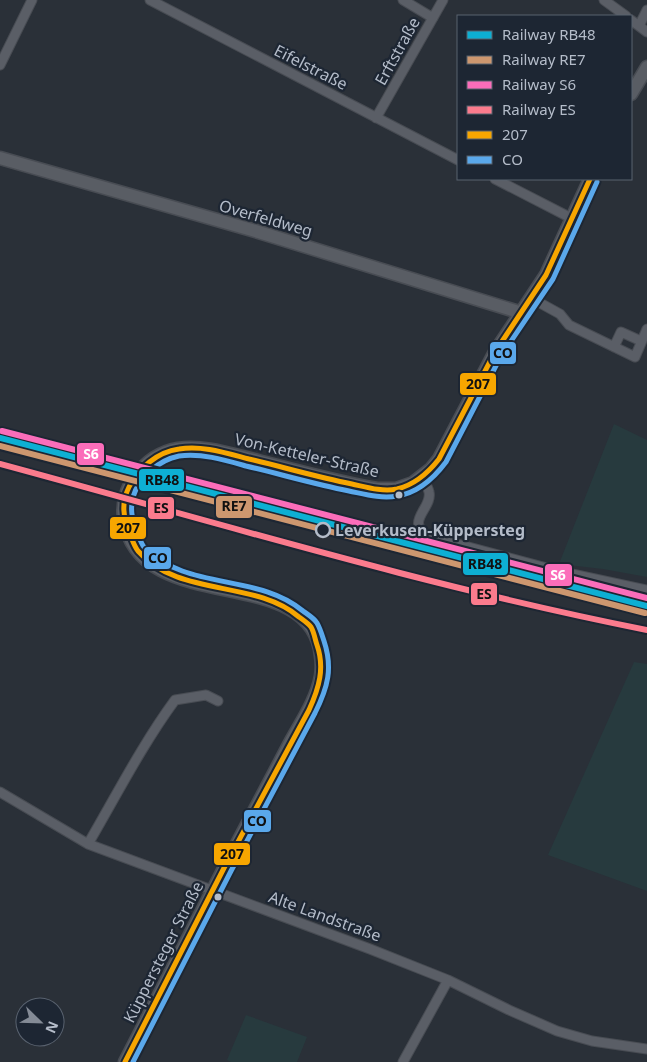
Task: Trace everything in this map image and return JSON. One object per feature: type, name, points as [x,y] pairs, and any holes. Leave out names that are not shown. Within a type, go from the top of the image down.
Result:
[{"type":"street","points":[[0,64],[32,0]]},
{"type":"street","name":"Eifelstraße","points":[[150,0],[457,159]]},
{"type":"street","points":[[403,0],[433,18]]},
{"type":"street","name":"Erftstraße","points":[[376,118],[443,0]]},
{"type":"street","points":[[604,0],[625,15]]},
{"type":"street","points":[[632,21],[643,29],[647,10]]},
{"type":"street","points":[[632,92],[647,67]]},
{"type":"street","name":"Overfeldweg","points":[[0,158],[252,230],[522,313]]},
{"type":"street","points":[[497,180],[571,218]]},
{"type":"street","name":"Von-Ketteler-Straße","points":[[125,522],[124,502],[134,478],[152,460],[160,455],[178,450],[196,448],[212,450],[377,489],[402,488],[422,477],[431,469],[446,449],[495,352],[546,274],[590,180]]},
{"type":"street","points":[[531,298],[560,314],[569,325],[635,357],[647,329]]},
{"type":"street","points":[[614,347],[621,332],[641,341]]},
{"type":"street","points":[[422,477],[430,492],[420,517],[419,525],[422,533],[558,571],[647,590]]},
{"type":"street","name":"Küppersteger Straße","points":[[125,522],[130,540],[136,549],[142,557],[156,567],[178,577],[274,602],[291,609],[304,618],[316,638],[321,654],[322,673],[313,700],[125,1062]]},
{"type":"street","points":[[88,844],[141,753],[175,700],[206,695],[218,701]]},
{"type":"street","name":"Alte Landstraße","points":[[0,792],[88,844],[448,980],[557,1031],[592,1041],[647,1049]]},
{"type":"street","points":[[403,1062],[448,980]]},
{"type":"green space","points":[[614,424],[647,440],[647,577],[559,564]]},
{"type":"green space","points":[[634,662],[647,664],[647,891],[548,855]]},
{"type":"green space","points":[[246,1015],[307,1037],[297,1062],[231,1062],[227,1060]]},
{"type":"rail line","name":"S6","points":[[2,431],[647,598]]},
{"type":"rail line","name":"RB48","points":[[0,438],[647,606]]},
{"type":"rail line","name":"RE7","points":[[0,446],[645,613]]},
{"type":"rail line","name":"ES","points":[[0,464],[403,574],[565,613],[647,630]]},
{"type":"transit line","name":"207","points":[[125,1062],[224,868],[309,710],[316,694],[321,670],[319,653],[310,626],[281,605],[261,597],[195,583],[174,576],[155,566],[138,551],[124,516],[124,504],[129,487],[143,467],[156,457],[171,451],[188,448],[223,452],[374,489],[397,489],[415,481],[425,474],[439,459],[495,352],[546,275],[590,180]]},
{"type":"transit line","name":"CO","points":[[133,1062],[315,713],[326,686],[329,669],[327,651],[317,623],[285,599],[265,591],[201,577],[180,570],[161,561],[144,547],[136,530],[132,514],[132,501],[136,490],[145,476],[157,465],[172,458],[188,455],[222,459],[373,496],[397,496],[418,488],[436,474],[446,462],[501,356],[553,279],[597,182]]},
{"type":"place","name":"Leverkusen-Küppersteg","points":[[323,530]]}]
